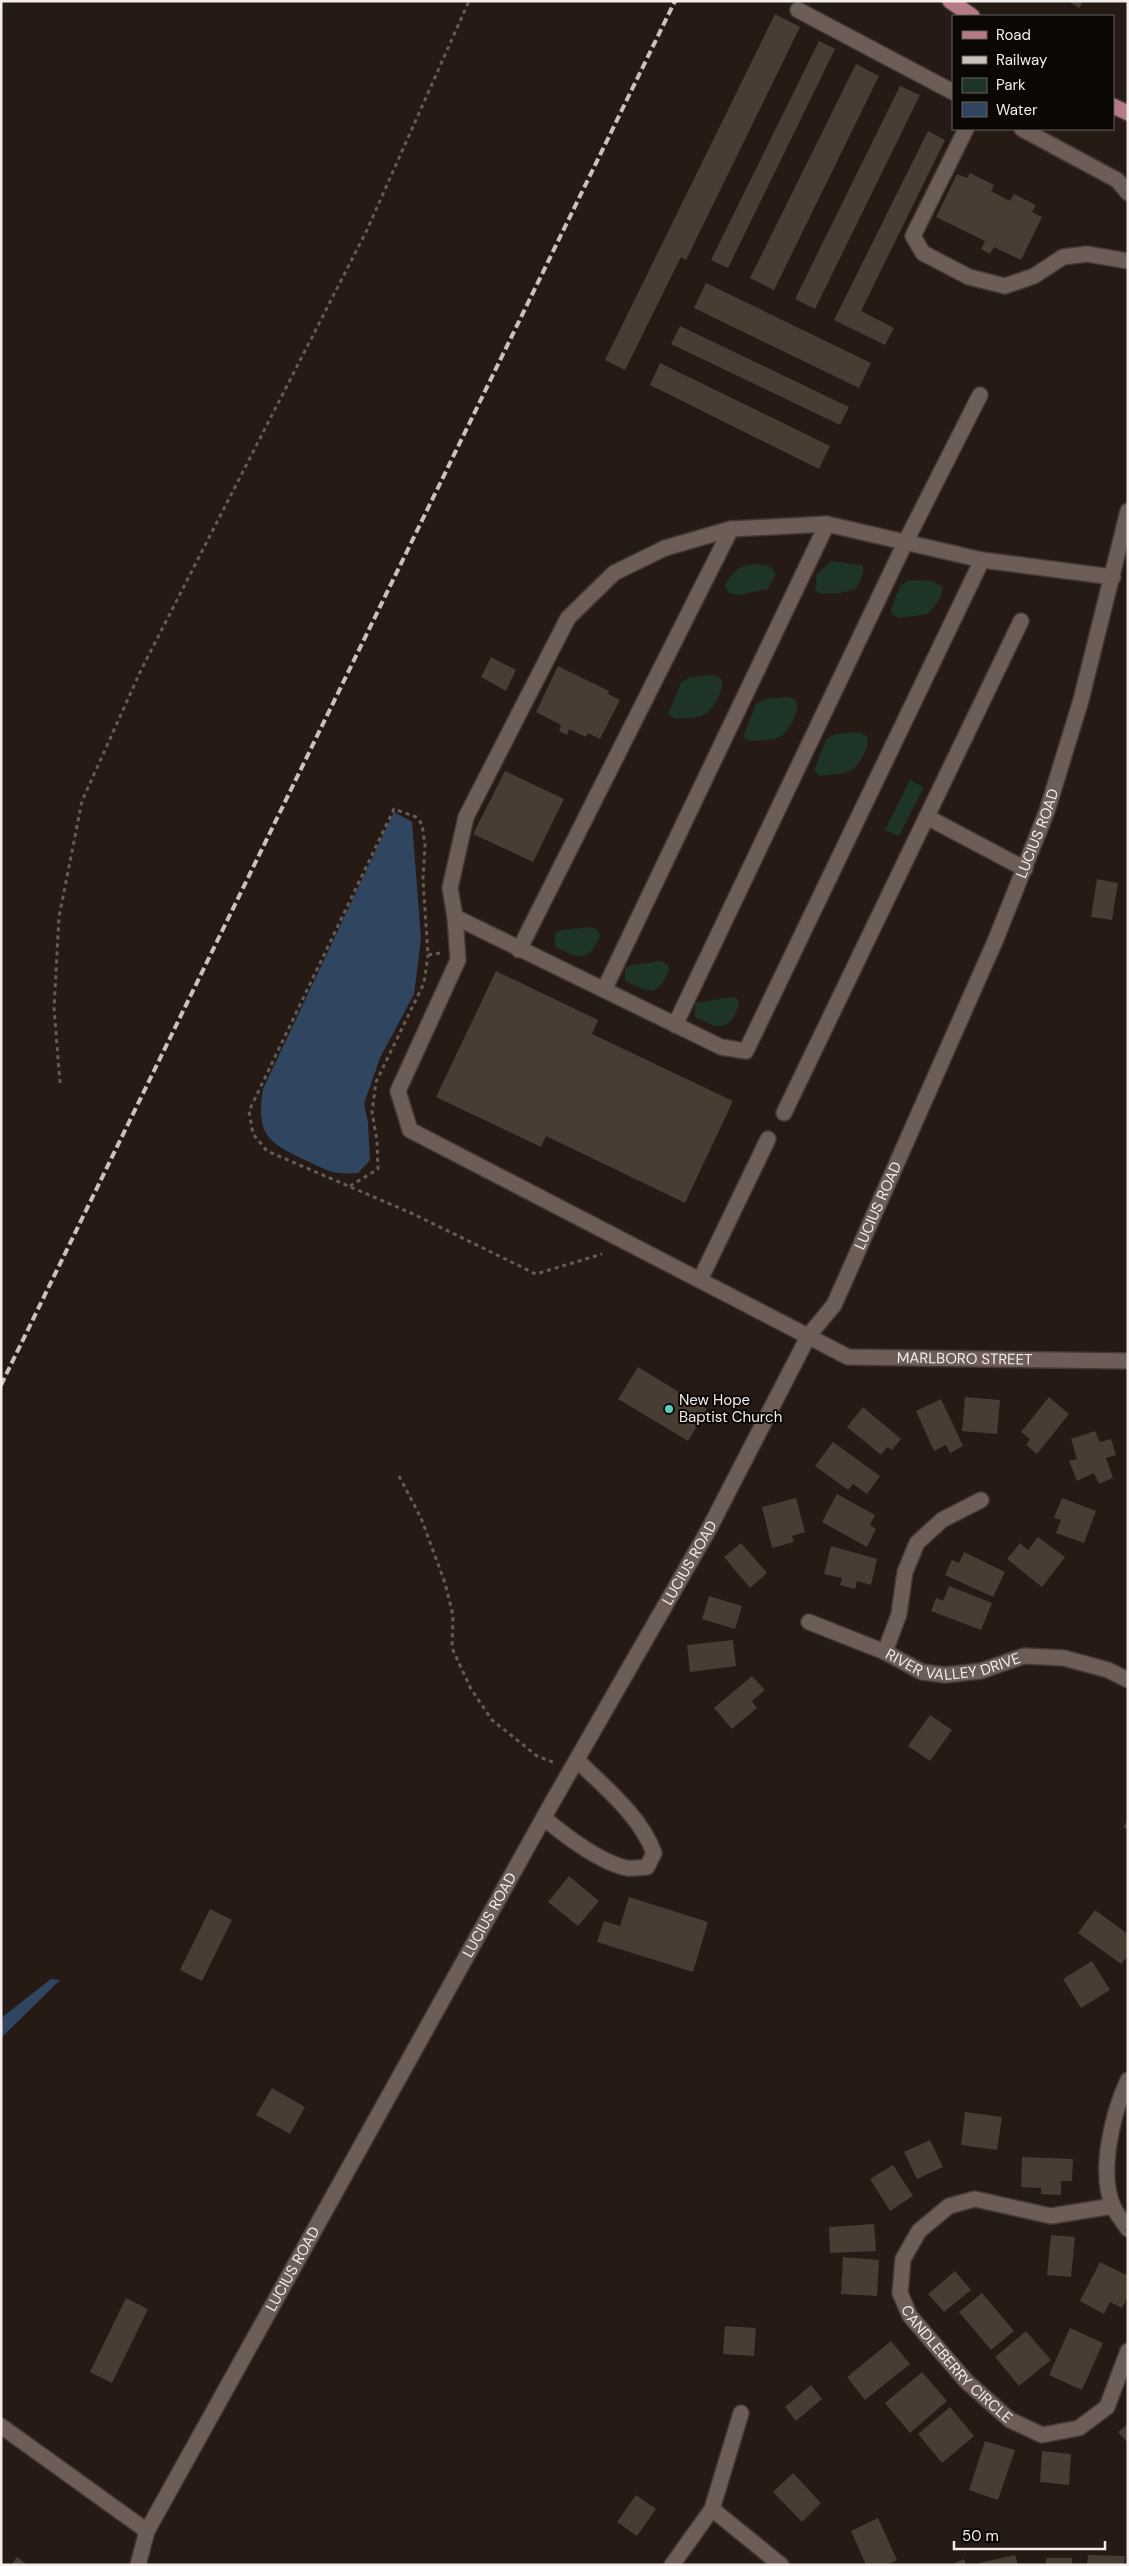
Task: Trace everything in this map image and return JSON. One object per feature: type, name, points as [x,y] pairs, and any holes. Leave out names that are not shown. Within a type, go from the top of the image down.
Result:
[{"type":"main road","points":[[950,1],[971,15]]},
{"type":"main road","points":[[1114,106],[1128,113]]},
{"type":"street","points":[[798,10],[952,91]]},
{"type":"street","points":[[966,130],[913,236],[923,253],[969,277],[1005,286],[1034,276],[1062,256],[1087,254],[1128,261]]},
{"type":"street","points":[[1024,130],[1117,180],[1128,193]]},
{"type":"street","points":[[674,1025],[906,541],[980,395]]},
{"type":"street","name":"LUCIUS ROAD","points":[[138,2565],[147,2531],[544,1818],[709,1529],[809,1335],[834,1305],[1025,869],[1047,811],[1078,710],[1113,577],[1128,511]]},
{"type":"street","points":[[604,990],[827,524]]},
{"type":"street","name":"MARLBORO STREET","points":[[1113,577],[982,560],[827,524],[731,529],[665,548],[614,573],[568,618],[466,817],[450,888],[455,917],[458,960],[398,1091],[410,1130],[809,1335],[848,1357],[1128,1361]]},
{"type":"street","points":[[519,950],[731,529]]},
{"type":"street","points":[[455,917],[519,950],[721,1047],[746,1051],[982,560]]},
{"type":"street","points":[[784,1113],[1021,621]]},
{"type":"street","points":[[927,817],[1025,869]]},
{"type":"street","points":[[700,1280],[768,1139]]},
{"type":"street","points":[[885,1652],[899,1614],[905,1572],[917,1543],[942,1520],[980,1500]]},
{"type":"street","name":"RIVER VALLEY DRIVE","points":[[809,1622],[885,1652],[922,1672],[945,1675],[981,1671],[1024,1656],[1064,1658],[1108,1670],[1128,1680]]},
{"type":"street","points":[[544,1818],[560,1832],[606,1859],[628,1868],[647,1867],[654,1853],[648,1836],[628,1810],[574,1765]]},
{"type":"street","points":[[1128,2080],[1117,2103],[1108,2143],[1108,2184],[1113,2206],[1128,2229]]},
{"type":"street","name":"CANDLEBERRY CIRCLE","points":[[1113,2206],[1052,2216],[975,2199],[949,2206],[919,2231],[903,2259],[900,2293],[910,2316],[966,2381],[1010,2420],[1042,2435],[1079,2428],[1107,2407],[1128,2350]]},
{"type":"street","points":[[672,2565],[712,2509],[741,2413]]},
{"type":"street","points":[[1,2426],[147,2531]]},
{"type":"street","points":[[712,2509],[781,2565]]},
{"type":"path","points":[[60,1083],[54,1008],[59,917],[82,801],[141,670],[366,232],[469,1]]},
{"type":"path","points":[[457,951],[428,955],[423,879],[425,845],[422,824],[416,817],[394,808],[249,1111],[253,1134],[267,1151],[411,1213],[536,1274],[602,1254]]},
{"type":"path","points":[[399,1476],[421,1518],[444,1583],[453,1616],[452,1648],[471,1689],[492,1720],[538,1756],[574,1765]]},
{"type":"green space","points":[[831,561],[862,565],[864,571],[857,588],[841,593],[821,594],[815,590],[817,574]]},
{"type":"green space","points":[[752,564],[766,565],[772,568],[776,574],[768,589],[739,595],[729,593],[725,586],[736,570]]},
{"type":"green space","points":[[910,580],[932,581],[943,587],[940,599],[928,614],[899,618],[892,614],[891,609],[900,586]]},
{"type":"green space","points":[[713,675],[722,679],[722,684],[718,698],[709,711],[701,716],[675,719],[668,714],[681,682],[690,677]]},
{"type":"green space","points":[[788,697],[797,701],[797,711],[793,721],[783,734],[774,739],[750,741],[743,737],[756,704],[766,699]]},
{"type":"green space","points":[[859,732],[867,736],[868,739],[866,750],[854,768],[844,773],[820,776],[814,771],[826,739],[836,734]]},
{"type":"green space","points":[[910,780],[924,787],[899,836],[885,830]]},
{"type":"green space","points":[[591,927],[598,930],[600,936],[596,945],[587,955],[576,956],[555,947],[555,933],[562,930]]},
{"type":"green space","points":[[661,961],[668,965],[669,970],[661,985],[656,989],[646,990],[625,981],[625,968],[632,965]]},
{"type":"green space","points":[[731,997],[738,999],[739,1005],[731,1021],[726,1024],[716,1026],[695,1017],[695,1003]]},
{"type":"water","points":[[394,812],[412,822],[421,939],[414,994],[380,1058],[364,1104],[368,1122],[370,1160],[358,1173],[337,1173],[326,1170],[293,1154],[282,1148],[267,1135],[261,1117],[263,1089]]},
{"type":"water","points":[[51,1979],[60,1980],[1,2038],[1,2018]]},
{"type":"building","points":[[1068,1],[1083,1],[1079,8]]},
{"type":"building","points":[[775,14],[800,27],[686,260],[681,257],[625,370],[605,360]]},
{"type":"building","points":[[819,41],[835,49],[728,268],[711,260]]},
{"type":"building","points":[[856,64],[879,76],[774,290],[750,278]]},
{"type":"building","points":[[900,86],[920,95],[815,309],[795,299]]},
{"type":"building","points":[[928,131],[945,140],[861,311],[894,328],[885,345],[834,320]]},
{"type":"building","points":[[970,173],[994,185],[991,191],[1010,201],[1014,194],[1036,205],[1032,212],[1042,217],[1021,260],[994,247],[990,254],[981,249],[985,241],[936,217],[957,174],[967,178]]},
{"type":"building","points":[[706,283],[871,363],[859,388],[694,308]]},
{"type":"building","points":[[680,326],[849,407],[840,425],[671,344]]},
{"type":"building","points":[[660,363],[830,446],[819,469],[650,385]]},
{"type":"building","points":[[491,657],[516,670],[506,691],[481,677]]},
{"type":"building","points":[[558,666],[609,691],[608,694],[620,700],[600,739],[588,733],[586,737],[569,729],[567,735],[559,731],[561,725],[536,712]]},
{"type":"building","points":[[505,771],[564,799],[533,862],[473,834]]},
{"type":"building","points":[[1097,879],[1118,883],[1112,920],[1091,917]]},
{"type":"building","points":[[496,971],[598,1020],[592,1034],[733,1101],[685,1203],[546,1136],[541,1147],[436,1097]]},
{"type":"building","points":[[638,1367],[707,1409],[688,1441],[618,1399]]},
{"type":"building","points":[[965,1397],[1000,1400],[997,1434],[962,1431]]},
{"type":"building","points":[[1049,1397],[1069,1414],[1037,1454],[1026,1445],[1030,1439],[1021,1432]]},
{"type":"building","points":[[941,1399],[963,1446],[950,1453],[946,1445],[934,1451],[916,1411]]},
{"type":"building","points":[[863,1407],[901,1439],[892,1450],[887,1447],[881,1455],[847,1427]]},
{"type":"building","points":[[1095,1431],[1100,1442],[1111,1439],[1116,1455],[1106,1458],[1113,1478],[1099,1484],[1094,1473],[1077,1481],[1069,1461],[1077,1459],[1071,1439]]},
{"type":"building","points":[[833,1442],[880,1476],[867,1494],[853,1484],[848,1490],[815,1466]]},
{"type":"building","points":[[837,1494],[875,1515],[870,1525],[876,1529],[867,1547],[822,1522]]},
{"type":"building","points":[[796,1498],[805,1532],[792,1536],[794,1542],[772,1548],[762,1507]]},
{"type":"building","points":[[1062,1498],[1096,1511],[1084,1543],[1056,1533],[1061,1520],[1054,1518]]},
{"type":"building","points":[[1038,1537],[1065,1557],[1042,1587],[1007,1559],[1020,1543],[1028,1550]]},
{"type":"building","points":[[741,1543],[767,1573],[750,1588],[724,1557]]},
{"type":"building","points":[[831,1546],[877,1559],[871,1585],[857,1581],[855,1589],[840,1585],[842,1578],[824,1574]]},
{"type":"building","points":[[964,1552],[1005,1572],[993,1597],[945,1575],[952,1560],[959,1563]]},
{"type":"building","points":[[949,1586],[992,1603],[981,1630],[931,1611],[936,1598],[943,1601]]},
{"type":"building","points":[[709,1596],[742,1606],[735,1629],[702,1619]]},
{"type":"building","points":[[733,1640],[736,1666],[690,1672],[687,1645]]},
{"type":"building","points":[[752,1676],[765,1690],[752,1701],[757,1708],[732,1729],[714,1708]]},
{"type":"building","points":[[930,1715],[952,1730],[930,1761],[908,1746]]},
{"type":"building","points":[[1128,1820],[1128,1830],[1123,1827]]},
{"type":"building","points":[[569,1876],[599,1901],[578,1926],[548,1902]]},
{"type":"building","points":[[629,1897],[708,1922],[693,1972],[597,1942],[604,1921],[620,1926]]},
{"type":"building","points":[[210,1909],[232,1920],[202,1981],[180,1970]]},
{"type":"building","points":[[1095,1910],[1128,1934],[1128,1956],[1121,1964],[1078,1933]]},
{"type":"building","points":[[1092,1961],[1110,1990],[1081,2008],[1063,1979]]},
{"type":"building","points":[[272,2088],[305,2107],[290,2134],[256,2115]]},
{"type":"building","points":[[965,2112],[1002,2117],[997,2150],[961,2145]]},
{"type":"building","points":[[930,2140],[943,2167],[917,2179],[904,2152]]},
{"type":"building","points":[[1022,2157],[1073,2159],[1072,2181],[1061,2181],[1061,2195],[1041,2194],[1041,2188],[1021,2187]]},
{"type":"building","points":[[893,2165],[913,2196],[890,2211],[870,2179]]},
{"type":"building","points":[[874,2224],[876,2251],[830,2253],[829,2227]]},
{"type":"building","points":[[1051,2235],[1075,2237],[1071,2277],[1047,2275]]},
{"type":"building","points":[[843,2257],[879,2260],[877,2296],[841,2294]]},
{"type":"building","points":[[1100,2262],[1128,2276],[1128,2297],[1122,2308],[1110,2302],[1104,2314],[1080,2301]]},
{"type":"building","points":[[955,2271],[971,2290],[944,2312],[928,2294]]},
{"type":"building","points":[[982,2293],[1014,2331],[991,2350],[959,2312]]},
{"type":"building","points":[[126,2298],[148,2309],[112,2383],[90,2372]]},
{"type":"building","points":[[725,2326],[756,2328],[754,2356],[723,2354]]},
{"type":"building","points":[[1070,2328],[1103,2343],[1082,2390],[1049,2375]]},
{"type":"building","points":[[1026,2331],[1051,2360],[1019,2386],[995,2357]]},
{"type":"building","points":[[891,2341],[910,2364],[865,2400],[847,2377]]},
{"type":"building","points":[[922,2372],[947,2401],[910,2433],[885,2403]]},
{"type":"building","points":[[811,2385],[822,2399],[796,2421],[785,2407]]},
{"type":"building","points":[[950,2407],[974,2436],[942,2463],[918,2434]]},
{"type":"building","points":[[1128,2424],[1128,2443],[1118,2432]]},
{"type":"building","points":[[985,2441],[1015,2450],[998,2500],[969,2490]]},
{"type":"building","points":[[1042,2451],[1071,2454],[1069,2485],[1040,2482]]},
{"type":"building","points":[[793,2473],[821,2503],[802,2522],[773,2492]]},
{"type":"building","points":[[636,2495],[656,2509],[637,2536],[617,2522]]},
{"type":"building","points":[[878,2518],[897,2560],[887,2565],[866,2565],[851,2531]]},
{"type":"building","points":[[1015,2555],[1018,2565],[980,2565],[979,2563]]},
{"type":"building","points":[[1088,2555],[1125,2556],[1124,2565],[1087,2565]]},
{"type":"building","points":[[17,2557],[27,2565],[11,2565]]},
{"type":"building","points":[[1046,2558],[1072,2558],[1072,2565],[1046,2565]]},
{"type":"building","points":[[964,2559],[966,2565],[950,2565]]},
{"type":"railway","points":[[1,1385],[675,1]]},
{"type":"place","name":"New Hope Baptist Church","points":[[669,1409]]}]
